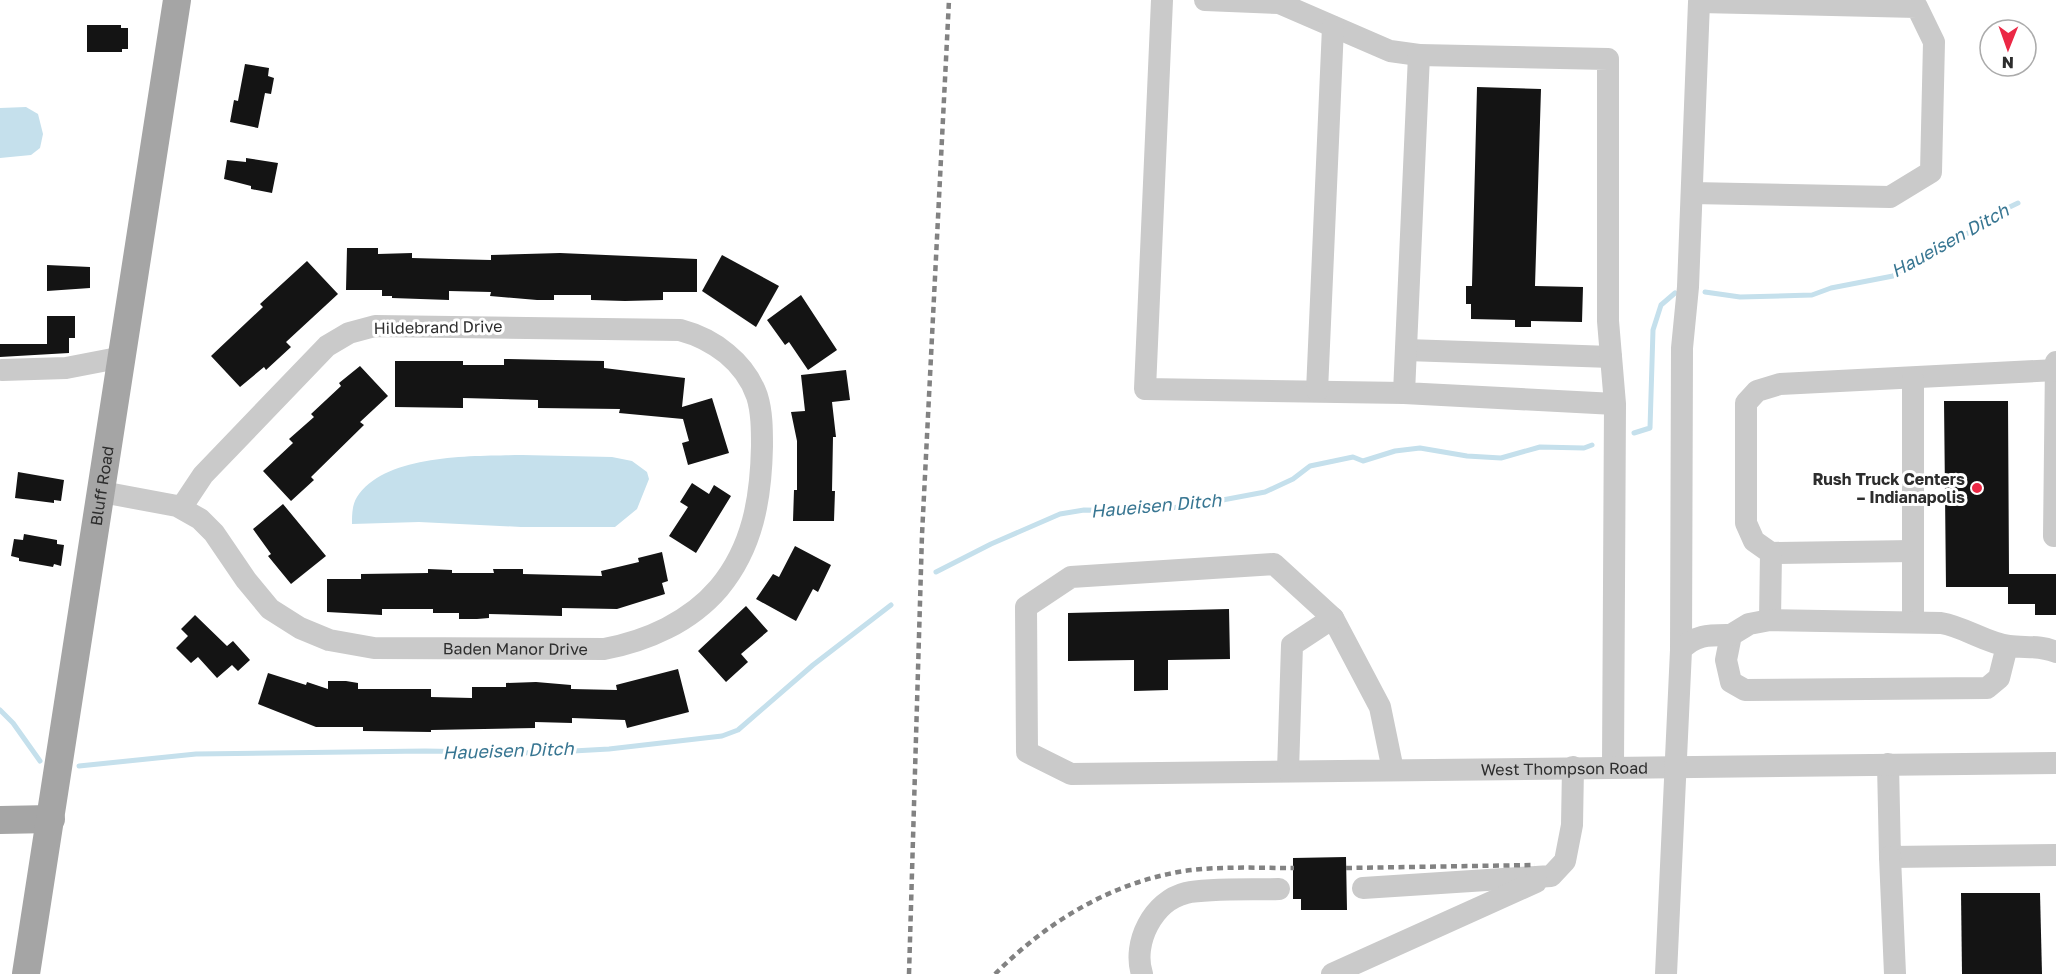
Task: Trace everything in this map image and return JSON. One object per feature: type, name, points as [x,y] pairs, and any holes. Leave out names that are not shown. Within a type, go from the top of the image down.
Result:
[{"type":"main road","name":"Bluff Road","points":[[26,974],[177,0]]},
{"type":"main road","points":[[0,820],[51,819]]},
{"type":"street","points":[[1162,0],[1145,389],[1404,393],[1615,404]]},
{"type":"street","points":[[1205,0],[1279,3],[1390,51],[1419,56],[1608,59],[1608,321],[1615,404],[1613,767]]},
{"type":"street","points":[[1666,974],[1681,650],[1682,348],[1692,193],[1699,2],[1917,7],[1934,42],[1930,172],[1890,197],[1692,193]]},
{"type":"street","points":[[1317,391],[1333,27]]},
{"type":"street","points":[[1404,393],[1419,56]]},
{"type":"street","name":"Hildebrand Drive","points":[[181,508],[203,475],[327,346],[349,333],[362,329],[391,325],[665,328],[694,333],[729,356]]},
{"type":"street","points":[[1406,350],[1611,357]]},
{"type":"street","name":"Baden Manor Drive","points":[[102,492],[181,508],[200,519],[214,533],[246,580],[270,609],[300,628],[329,640],[374,648],[585,650],[622,645],[658,633],[698,607],[718,588],[746,544],[760,495],[762,425],[757,397],[752,386],[729,356]]},
{"type":"street","points":[[2,370],[66,368],[123,357]]},
{"type":"street","points":[[2054,536],[2056,362]]},
{"type":"street","points":[[1913,552],[1771,553],[1754,541],[1746,523],[1746,403],[1757,391],[1780,384],[2056,370]]},
{"type":"street","points":[[1913,379],[1913,622]]},
{"type":"street","points":[[1770,620],[1771,553]]},
{"type":"street","name":"West Thompson Road","points":[[1333,618],[1274,564],[1071,577],[1026,607],[1027,752],[1071,774],[2056,763]]},
{"type":"street","points":[[1288,771],[1292,645],[1333,618],[1380,707],[1393,770]]},
{"type":"street","points":[[1681,650],[1690,639],[1731,635],[1749,624],[1770,620],[1913,622],[1954,625],[2007,646],[2044,646],[2056,652]]},
{"type":"street","points":[[1731,635],[1726,660],[1731,682],[1745,690],[1987,688],[2000,678],[2007,646]]},
{"type":"street","points":[[1888,764],[1895,974]]},
{"type":"street","points":[[1332,974],[1551,876],[1565,861],[1572,825],[1573,767]]},
{"type":"street","points":[[1890,857],[2056,855]]},
{"type":"street","points":[[1363,888],[1551,876]]},
{"type":"street","points":[[1142,974],[1141,943],[1149,920],[1170,901],[1185,893],[1279,889]]},
{"type":"water","points":[[26,107],[38,114],[43,134],[40,148],[31,155],[0,158],[0,108]]},
{"type":"water","points":[[522,455],[612,457],[632,461],[647,472],[649,479],[637,509],[615,527],[521,527],[419,522],[352,524],[353,507],[357,497],[370,483],[388,472],[433,460]]},
{"type":"building","points":[[87,25],[121,25],[121,28],[128,28],[128,49],[122,49],[122,52],[87,52]]},
{"type":"building","points":[[245,64],[269,68],[268,76],[274,78],[271,94],[265,93],[258,128],[230,122],[234,100],[238,101]]},
{"type":"building","points":[[1477,87],[1541,89],[1535,286],[1583,287],[1582,322],[1531,321],[1531,327],[1515,327],[1515,320],[1471,319],[1471,304],[1466,304],[1466,286],[1472,286]]},
{"type":"building","points":[[246,158],[278,163],[272,193],[251,189],[251,186],[224,179],[227,160],[246,162]]},
{"type":"building","points":[[347,248],[378,248],[378,254],[412,253],[412,258],[491,260],[491,255],[560,253],[697,259],[697,292],[663,292],[663,300],[625,301],[591,300],[591,295],[554,295],[554,300],[537,300],[490,296],[491,292],[449,291],[449,300],[392,298],[392,296],[382,296],[382,290],[346,290]]},
{"type":"building","points":[[722,255],[779,286],[756,327],[702,291]]},
{"type":"building","points":[[307,261],[338,294],[286,342],[291,347],[266,370],[264,367],[240,387],[211,356],[263,307],[260,304]]},
{"type":"building","points":[[47,265],[90,267],[90,288],[47,291]]},
{"type":"building","points":[[801,295],[837,350],[808,370],[789,342],[785,345],[767,320]]},
{"type":"building","points":[[47,316],[75,316],[75,338],[69,338],[69,353],[0,357],[0,344],[47,344]]},
{"type":"building","points":[[504,359],[604,361],[604,368],[685,378],[682,407],[712,398],[729,453],[688,465],[682,443],[689,441],[683,419],[619,413],[620,409],[538,408],[538,400],[463,398],[463,408],[395,407],[395,361],[463,361],[463,365],[504,365]]},
{"type":"building","points":[[360,366],[388,396],[360,422],[364,425],[311,477],[314,480],[291,501],[263,471],[293,443],[289,439],[314,417],[311,414],[341,386],[339,383]]},
{"type":"building","points":[[846,370],[850,400],[832,402],[836,437],[833,437],[834,521],[793,521],[794,490],[797,490],[797,441],[791,412],[805,411],[801,375]]},
{"type":"building","name":"Rush Truck Centers – Indianapolis","points":[[1944,401],[2008,401],[2009,574],[2056,574],[2056,615],[2035,615],[2035,604],[2008,604],[2008,587],[1946,587]]},
{"type":"building","points":[[18,472],[64,480],[61,501],[54,500],[54,503],[15,498]]},
{"type":"building","points":[[692,483],[709,494],[714,485],[731,496],[696,553],[669,536],[688,507],[680,502]]},
{"type":"building","points":[[283,504],[326,556],[291,584],[268,556],[271,554],[253,529]]},
{"type":"building","points":[[24,534],[57,540],[57,544],[64,545],[61,566],[54,564],[53,567],[19,561],[19,558],[11,556],[14,539],[23,540]]},
{"type":"building","points":[[795,546],[831,565],[818,592],[813,589],[796,621],[756,599],[773,574],[779,577]]},
{"type":"building","points":[[662,552],[668,581],[662,583],[665,594],[617,609],[562,608],[562,616],[489,614],[489,618],[477,619],[459,619],[459,613],[433,613],[433,609],[382,609],[382,615],[327,612],[327,579],[361,579],[361,574],[428,573],[428,569],[452,570],[452,573],[494,573],[493,569],[523,569],[523,574],[602,576],[601,571],[639,562],[638,558]]},
{"type":"building","points":[[746,606],[768,631],[741,654],[748,662],[726,682],[698,651]]},
{"type":"building","points":[[1229,609],[1230,659],[1168,660],[1168,690],[1134,691],[1134,660],[1068,661],[1068,613]]},
{"type":"building","points":[[195,615],[227,646],[233,641],[250,660],[238,671],[232,665],[217,678],[198,657],[191,663],[176,648],[188,636],[181,629]]},
{"type":"building","points":[[678,669],[689,712],[627,728],[625,720],[572,718],[572,723],[535,722],[535,728],[431,730],[431,732],[363,731],[363,727],[316,727],[258,704],[268,673],[306,685],[307,682],[328,689],[328,681],[346,681],[358,683],[358,689],[431,689],[431,697],[472,698],[472,687],[506,687],[506,683],[536,682],[571,685],[571,689],[617,690],[616,685]]},
{"type":"building","points":[[1346,857],[1347,910],[1301,910],[1301,899],[1293,899],[1293,858]]},
{"type":"building","points":[[1961,893],[2040,893],[2042,974],[1962,974]]},
{"type":"waterway","name":"Haueisen Ditch","points":[[1705,292],[1740,297],[1812,295],[1831,288],[1893,276],[1923,254],[1981,227],[1993,215],[2018,203]]},
{"type":"waterway","name":"Haueisen Ditch","points":[[1634,433],[1650,428],[1653,330],[1661,305],[1675,293]]},
{"type":"waterway","name":"Haueisen Ditch","points":[[936,572],[991,544],[1060,514],[1084,510],[1145,511],[1196,505],[1265,492],[1293,479],[1310,466],[1353,457],[1363,461],[1395,451],[1420,448],[1467,456],[1501,458],[1540,447],[1584,448],[1592,445]]},
{"type":"waterway","name":"Haueisen Ditch","points":[[79,766],[196,754],[425,751],[537,753],[609,749],[722,736],[738,730],[813,665],[891,605]]},
{"type":"waterway","name":"Haueisen Ditch","points":[[0,710],[13,723],[40,761]]},
{"type":"railway","points":[[909,974],[922,535],[949,0]]},
{"type":"railway","points":[[1346,868],[1535,865]]},
{"type":"railway","points":[[995,974],[1015,955],[1058,922],[1105,895],[1131,885],[1198,869],[1294,868]]},
{"type":"place","name":"Rush Truck Centers – Indianapolis","points":[[1977,488]]}]
